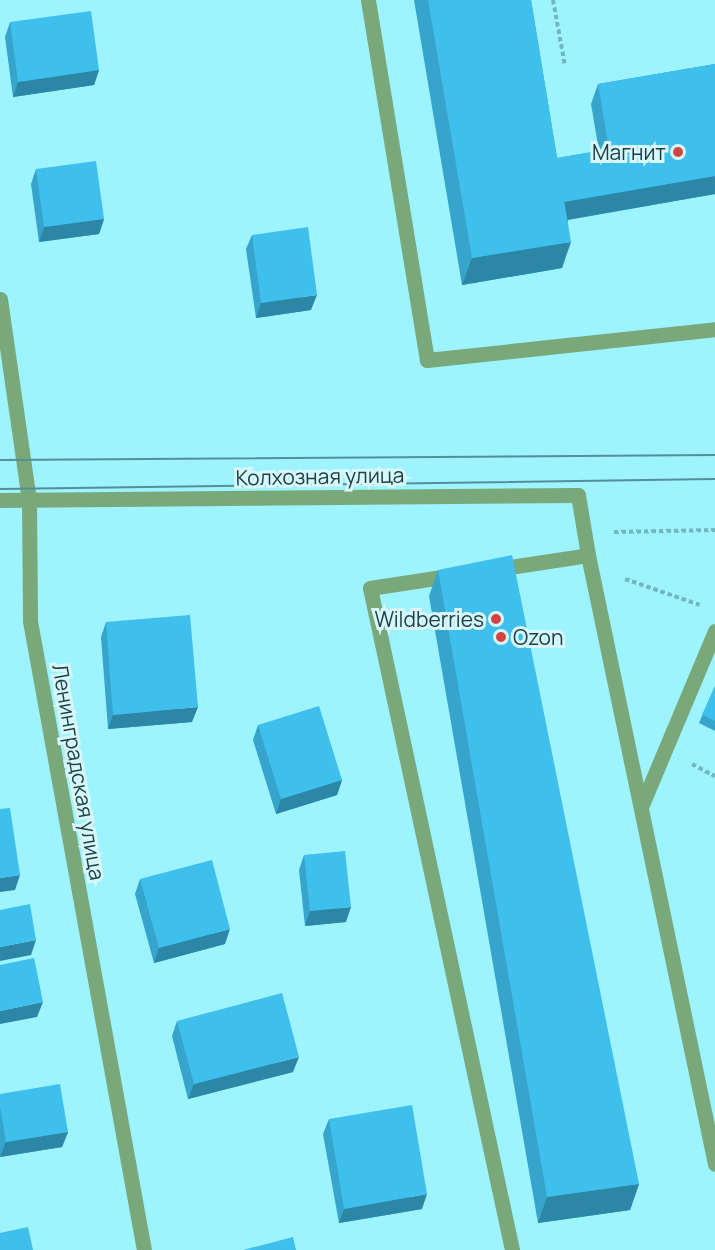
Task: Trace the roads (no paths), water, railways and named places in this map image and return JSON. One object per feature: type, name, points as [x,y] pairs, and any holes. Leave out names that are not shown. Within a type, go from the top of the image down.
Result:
[{"type":"street","points":[[368,0],[427,360],[715,329]]},
{"type":"street","name":"Ленинградская улица","points":[[0,299],[29,500],[30,621],[144,1250]]},
{"type":"street","name":"Колхозная улица","points":[[0,500],[578,495],[589,561],[715,1164]]},
{"type":"street","points":[[512,1250],[369,588],[479,572],[589,561]]},
{"type":"street","points":[[641,807],[715,631]]},
{"type":"tram line","points":[[0,460],[715,455]]},
{"type":"tram line","points":[[0,489],[715,479]]},
{"type":"place","name":"Магнит","points":[[678,152]]},
{"type":"place","name":"Wildberries","points":[[496,619]]},
{"type":"place","name":"Ozon","points":[[501,637]]}]
